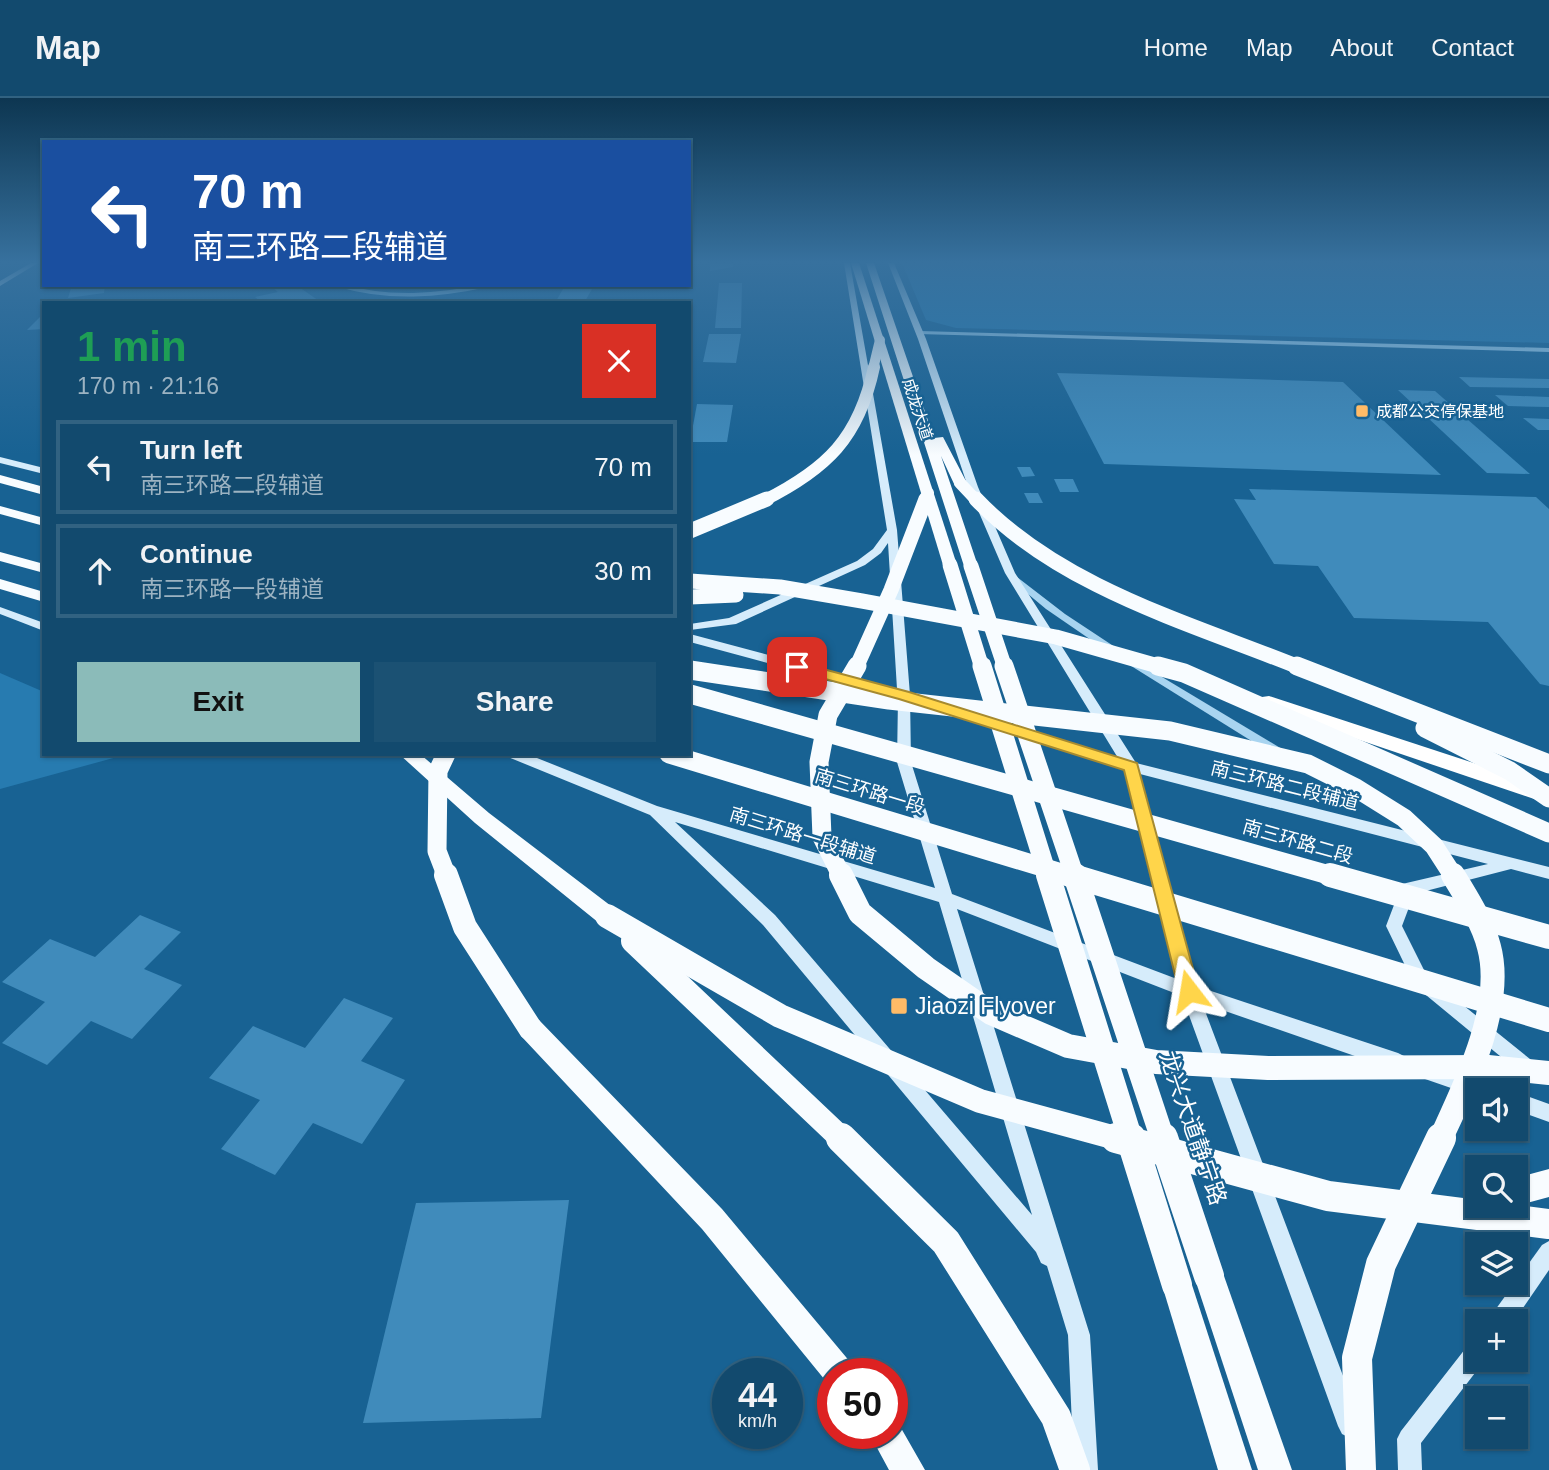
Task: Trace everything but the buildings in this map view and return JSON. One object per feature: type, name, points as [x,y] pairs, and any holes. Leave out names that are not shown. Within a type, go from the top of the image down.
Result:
[{"type":"highway","name":"成龙大道","points":[[883,327],[960,566]]},
{"type":"highway","name":"成龙大道","points":[[887,340],[928,493],[960,566]]},
{"type":"highway","points":[[691,531],[770,499],[818,467],[845,441],[860,417],[887,340]]},
{"type":"highway","points":[[887,340],[922,386],[940,444],[960,483],[973,499],[1016,536],[1079,574],[1162,613],[1549,764]]},
{"type":"highway","points":[[0,479],[42,490]]},
{"type":"highway","points":[[928,493],[891,590],[857,665],[828,715],[820,762],[821,837],[860,913],[926,968],[991,1013],[1068,1046],[1156,1062],[1268,1068],[1488,1066],[1549,1073]]},
{"type":"highway","points":[[0,510],[42,521]]},
{"type":"highway","points":[[0,556],[42,568]]},
{"type":"highway","points":[[960,566],[1235,1470]]},
{"type":"highway","name":"龙兴大道静宁路","points":[[960,566],[1275,1470]]},
{"type":"highway","points":[[691,582],[780,587],[1056,637],[1184,673],[1549,797]]},
{"type":"highway","points":[[0,584],[42,596]]},
{"type":"highway","points":[[691,597],[756,594],[862,601]]},
{"type":"highway","points":[[691,670],[890,700],[1183,734],[1308,764],[1356,788],[1404,818],[1434,846],[1460,886],[1489,945],[1494,975],[1489,1021],[1447,1125],[1381,1264],[1357,1358],[1361,1470]]},
{"type":"highway","points":[[1184,673],[1549,833]]},
{"type":"highway","points":[[1329,679],[1510,771],[1549,797]]},
{"type":"highway","name":"南三环路二段","points":[[691,694],[1549,937]]},
{"type":"highway","points":[[410,756],[482,818],[607,916],[788,1086],[946,1242],[1056,1417],[1075,1470]]},
{"type":"highway","points":[[445,756],[438,771],[437,851],[465,928],[530,1028],[712,1219],[827,1358]]},
{"type":"highway","name":"南三环路一段","points":[[676,756],[1549,1020]]},
{"type":"highway","points":[[607,916],[779,1016],[980,1101],[1328,1196],[1549,1224]]},
{"type":"highway","points":[[1528,1189],[1549,1183]]},
{"type":"highway","points":[[1432,1208],[1465,1201]]},
{"type":"highway","points":[[895,1449],[908,1470]]},
{"type":"main road","points":[[858,327],[892,530],[904,695],[904,762],[921,825],[946,898],[1079,1335],[1086,1470]]},
{"type":"main road","points":[[917,327],[973,487],[1010,573],[1131,767],[1189,991],[1366,1470]]},
{"type":"main road","points":[[0,460],[42,470]]},
{"type":"main road","points":[[691,627],[732,621],[861,563],[877,551],[892,530]]},
{"type":"main road","points":[[0,610],[42,626]]},
{"type":"main road","points":[[691,638],[904,695]]},
{"type":"main road","name":"南三环路二段辅道","points":[[904,695],[1131,767],[1549,873]]},
{"type":"main road","name":"南三环路一段辅道","points":[[518,756],[653,810],[946,898],[1189,991]]},
{"type":"main road","points":[[653,810],[769,920],[1044,1245],[1079,1335]]},
{"type":"main road","points":[[1510,864],[1408,889],[1394,926],[1420,981],[1534,1072],[1549,1080]]},
{"type":"main road","points":[[1189,991],[1465,1084]]},
{"type":"main road","points":[[1528,1105],[1549,1113]]},
{"type":"main road","points":[[1509,1309],[1549,1252]]},
{"type":"main road","points":[[1410,1470],[1409,1439],[1465,1367]]},
{"type":"street","points":[[921,336],[1549,350]]},
{"type":"street","points":[[921,336],[1549,356]]},
{"type":"street","points":[[1010,573],[1036,598],[1072,624],[1213,713],[1435,845]]},
{"type":"shaded area","points":[[952,327],[1549,327],[1549,343]]},
{"type":"shaded area","points":[[0,673],[42,691],[42,756],[121,756],[0,789]]},
{"type":"place","name":"成都公交停保基地","points":[[1362,411]]},
{"type":"place","name":"Jiaozi Flyover","points":[[899,1006]]},
{"type":"route","points":[[797,667],[904,695],[1131,767],[1189,991]]}]
